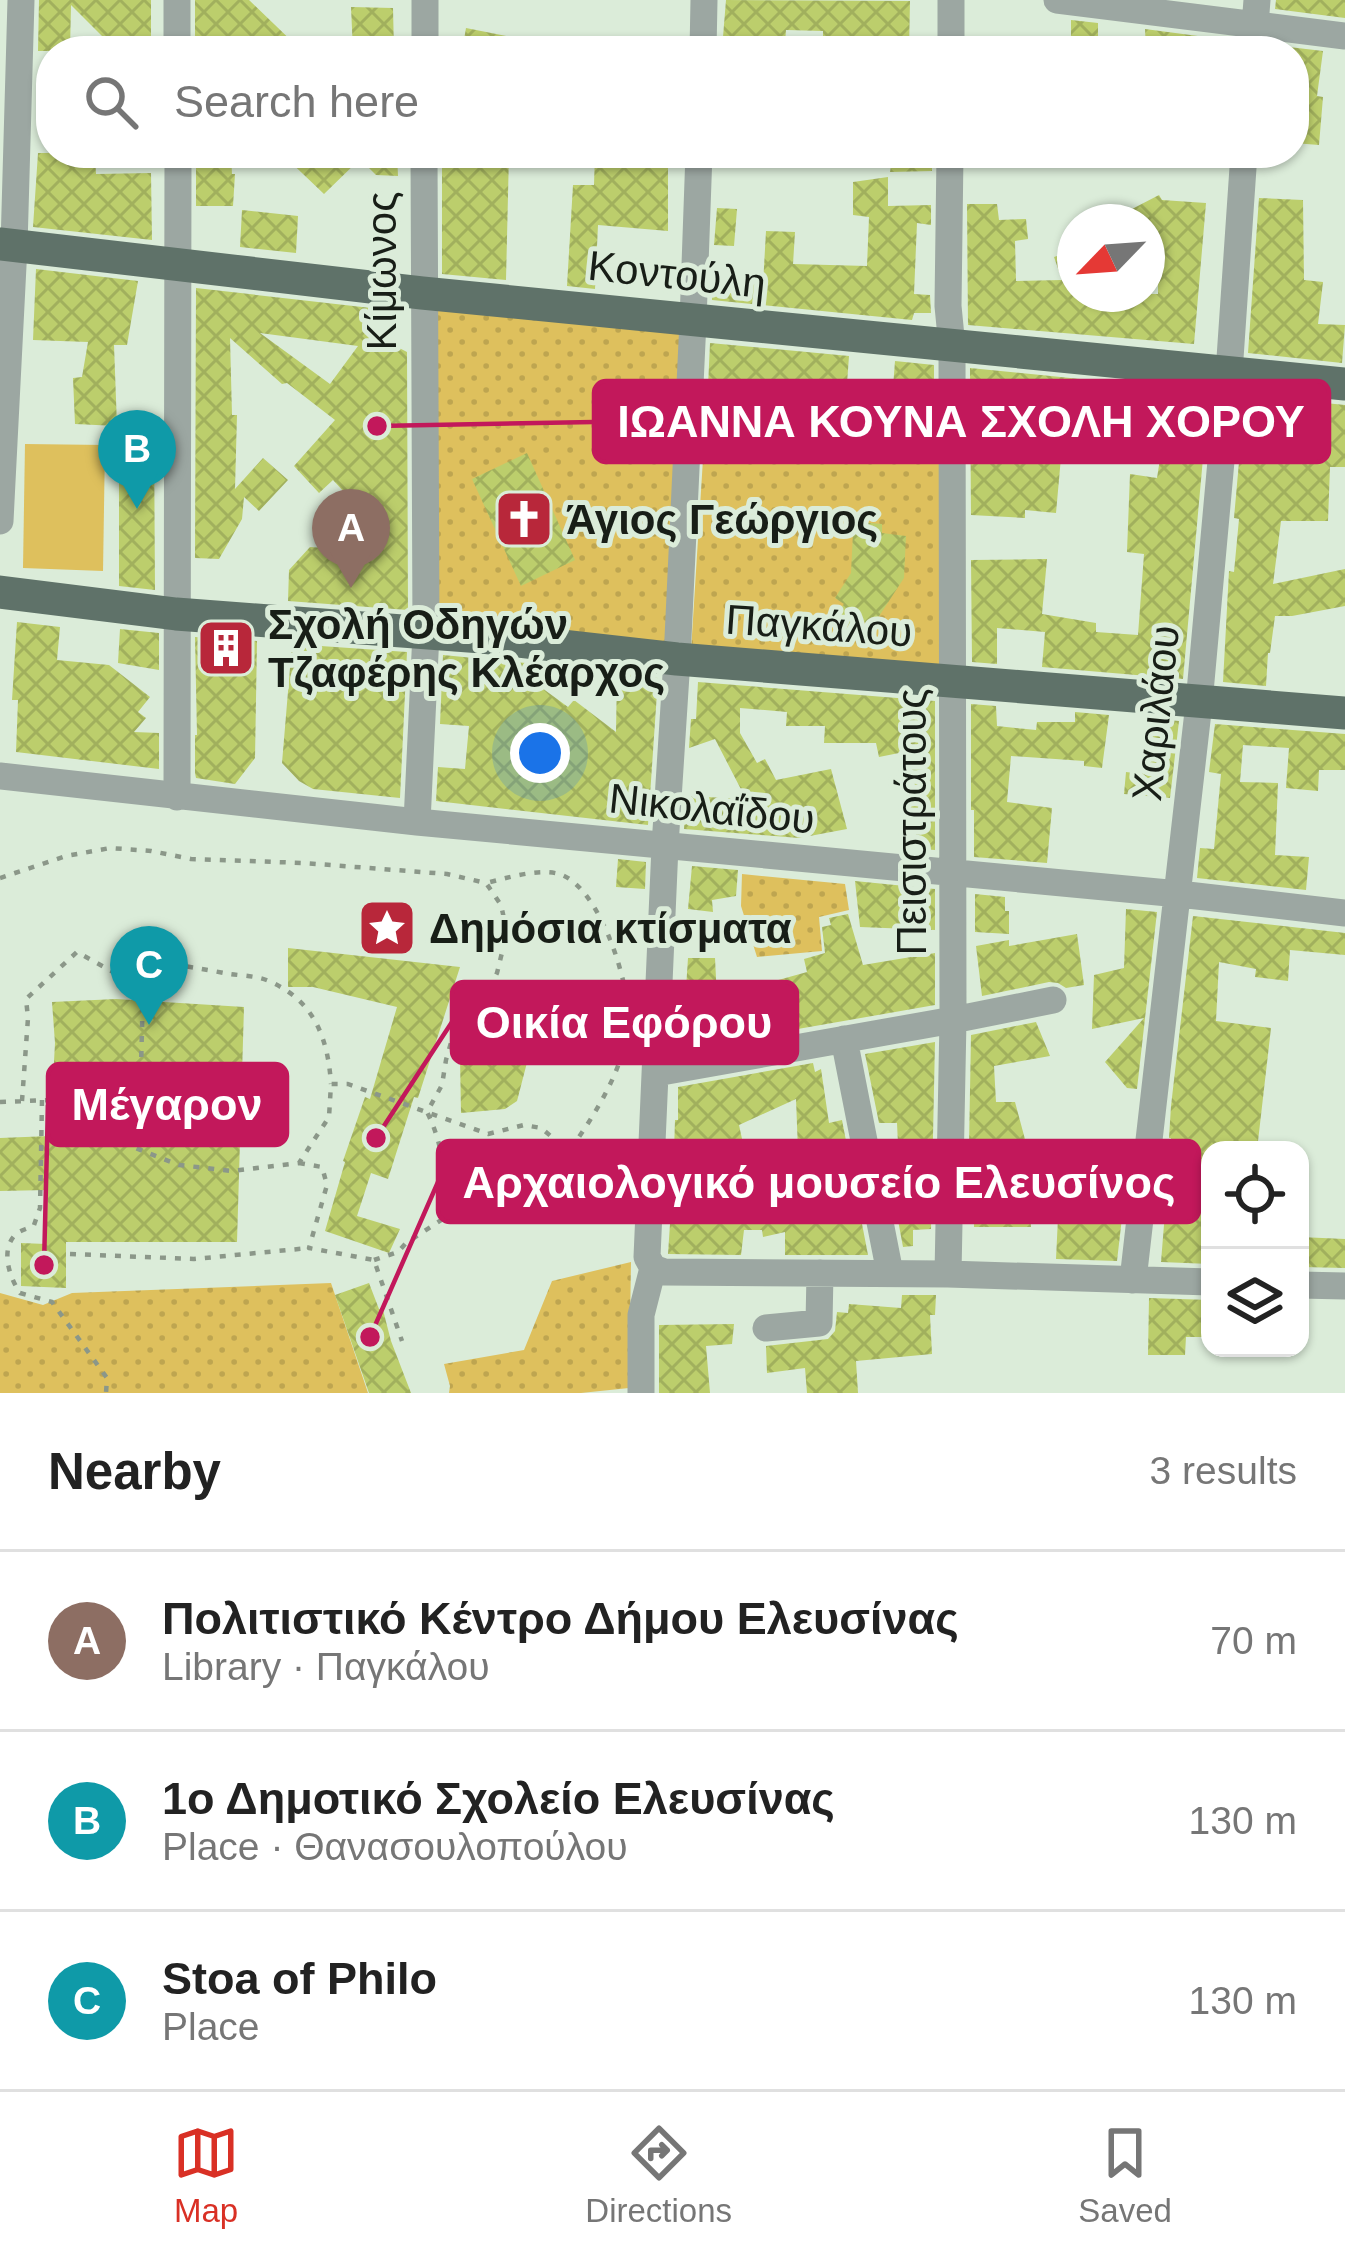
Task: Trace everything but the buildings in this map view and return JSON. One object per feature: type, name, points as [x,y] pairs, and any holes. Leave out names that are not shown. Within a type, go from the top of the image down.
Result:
[{"type":"main road","name":"Κοντούλη","points":[[7,245],[422,293],[1345,384]]},
{"type":"main road","name":"Παγκάλου","points":[[0,592],[176,614],[1345,713]]},
{"type":"street","points":[[0,521],[7,245],[21,0]]},
{"type":"street","points":[[177,0],[177,36]]},
{"type":"street","points":[[424,36],[425,0]]},
{"type":"street","points":[[703,36],[704,0]]},
{"type":"street","points":[[951,0],[951,36]]},
{"type":"street","points":[[1057,0],[1247,20],[1345,36]]},
{"type":"street","points":[[177,797],[178,168]]},
{"type":"street","name":"Κίμωνος","points":[[417,822],[426,633],[424,168]]},
{"type":"street","points":[[699,168],[647,1257],[653,1268],[664,1272],[1201,1282]]},
{"type":"street","name":"Πεισιστράτους","points":[[949,1274],[954,875],[950,168]]},
{"type":"street","name":"Χαριλάου","points":[[1133,1280],[1199,703],[1243,168]]},
{"type":"street","name":"Νικολαΐδου","points":[[0,776],[1345,914]]},
{"type":"street","points":[[656,1072],[1053,1000]]},
{"type":"street","points":[[844,1040],[890,1274]]},
{"type":"street","points":[[641,1392],[641,1315],[653,1268]]},
{"type":"street","points":[[766,1328],[819,1323],[820,1273]]},
{"type":"street","points":[[1309,1285],[1345,1286]]},
{"type":"path","points":[[0,878],[66,856],[110,848],[190,859],[447,874],[486,883],[555,873],[571,880],[590,898],[627,996],[628,1025],[621,1058],[590,1124],[564,1158],[547,1173],[487,1182],[461,1210],[398,1252],[374,1260],[309,1248],[194,1259],[70,1255]]},
{"type":"path","points":[[427,1112],[442,1085],[454,1032],[480,1007],[497,974],[507,932],[501,905],[486,883]]},
{"type":"path","points":[[22,1100],[26,999],[77,952],[143,989]]},
{"type":"path","points":[[139,1147],[143,989],[148,962],[173,964],[272,982],[291,994],[322,1029],[329,1054],[329,1117],[299,1163]]},
{"type":"path","points":[[331,1084],[348,1084],[488,1134],[524,1125],[541,1129],[558,1142],[564,1158]]},
{"type":"path","points":[[42,1100],[40,1208],[34,1225],[15,1235],[8,1251],[9,1278],[20,1293],[52,1302],[107,1378],[106,1393]]},
{"type":"path","points":[[0,1102],[52,1100],[107,1136],[179,1165],[232,1171],[299,1163],[322,1167],[327,1185],[309,1248]]},
{"type":"path","points":[[427,1112],[440,1141],[446,1217]]},
{"type":"path","points":[[374,1260],[401,1341]]},
{"type":"shaded area","points":[[434,305],[685,330],[667,646],[434,620]]},
{"type":"shaded area","points":[[704,443],[940,460],[942,670],[691,651]]},
{"type":"shaded area","points":[[25,444],[105,445],[103,571],[23,568]]},
{"type":"shaded area","points":[[742,874],[845,884],[849,910],[819,917],[822,951],[757,957],[741,906]]},
{"type":"shaded area","points":[[631,1262],[629,1388],[581,1393],[449,1393],[444,1364],[524,1350],[552,1281]]},
{"type":"shaded area","points":[[331,1283],[368,1393],[0,1393],[0,1293],[43,1305],[72,1293]]},
{"type":"place","name":"ΙΩΑΝΝΑ ΚΟΥΝΑ ΣΧΟΛΗ ΧΟΡΟΥ","points":[[377,426]]},
{"type":"place","name":"1ο Δημοτικό Σχολείο Ελευσίνας","points":[[137,509]]},
{"type":"place","name":"Άγιος Γεώργιος","points":[[524,519]]},
{"type":"place","name":"Πολιτιστικό Κέντρο Δήμου Ελευσίνας","points":[[351,588]]},
{"type":"place","name":"Σχολή Οδηγών Τζαφέρης Κλέαρχος","points":[[226,648]]},
{"type":"place","name":"Δημόσια κτίσματα","points":[[387,928]]},
{"type":"place","name":"Stoa of Philo","points":[[149,1025]]},
{"type":"place","name":"Οικία Εφόρου","points":[[376,1138]]},
{"type":"place","name":"Μέγαρον","points":[[44,1265]]},
{"type":"place","name":"Αρχαιολογικό μουσείο Ελευσίνος","points":[[370,1337]]}]
